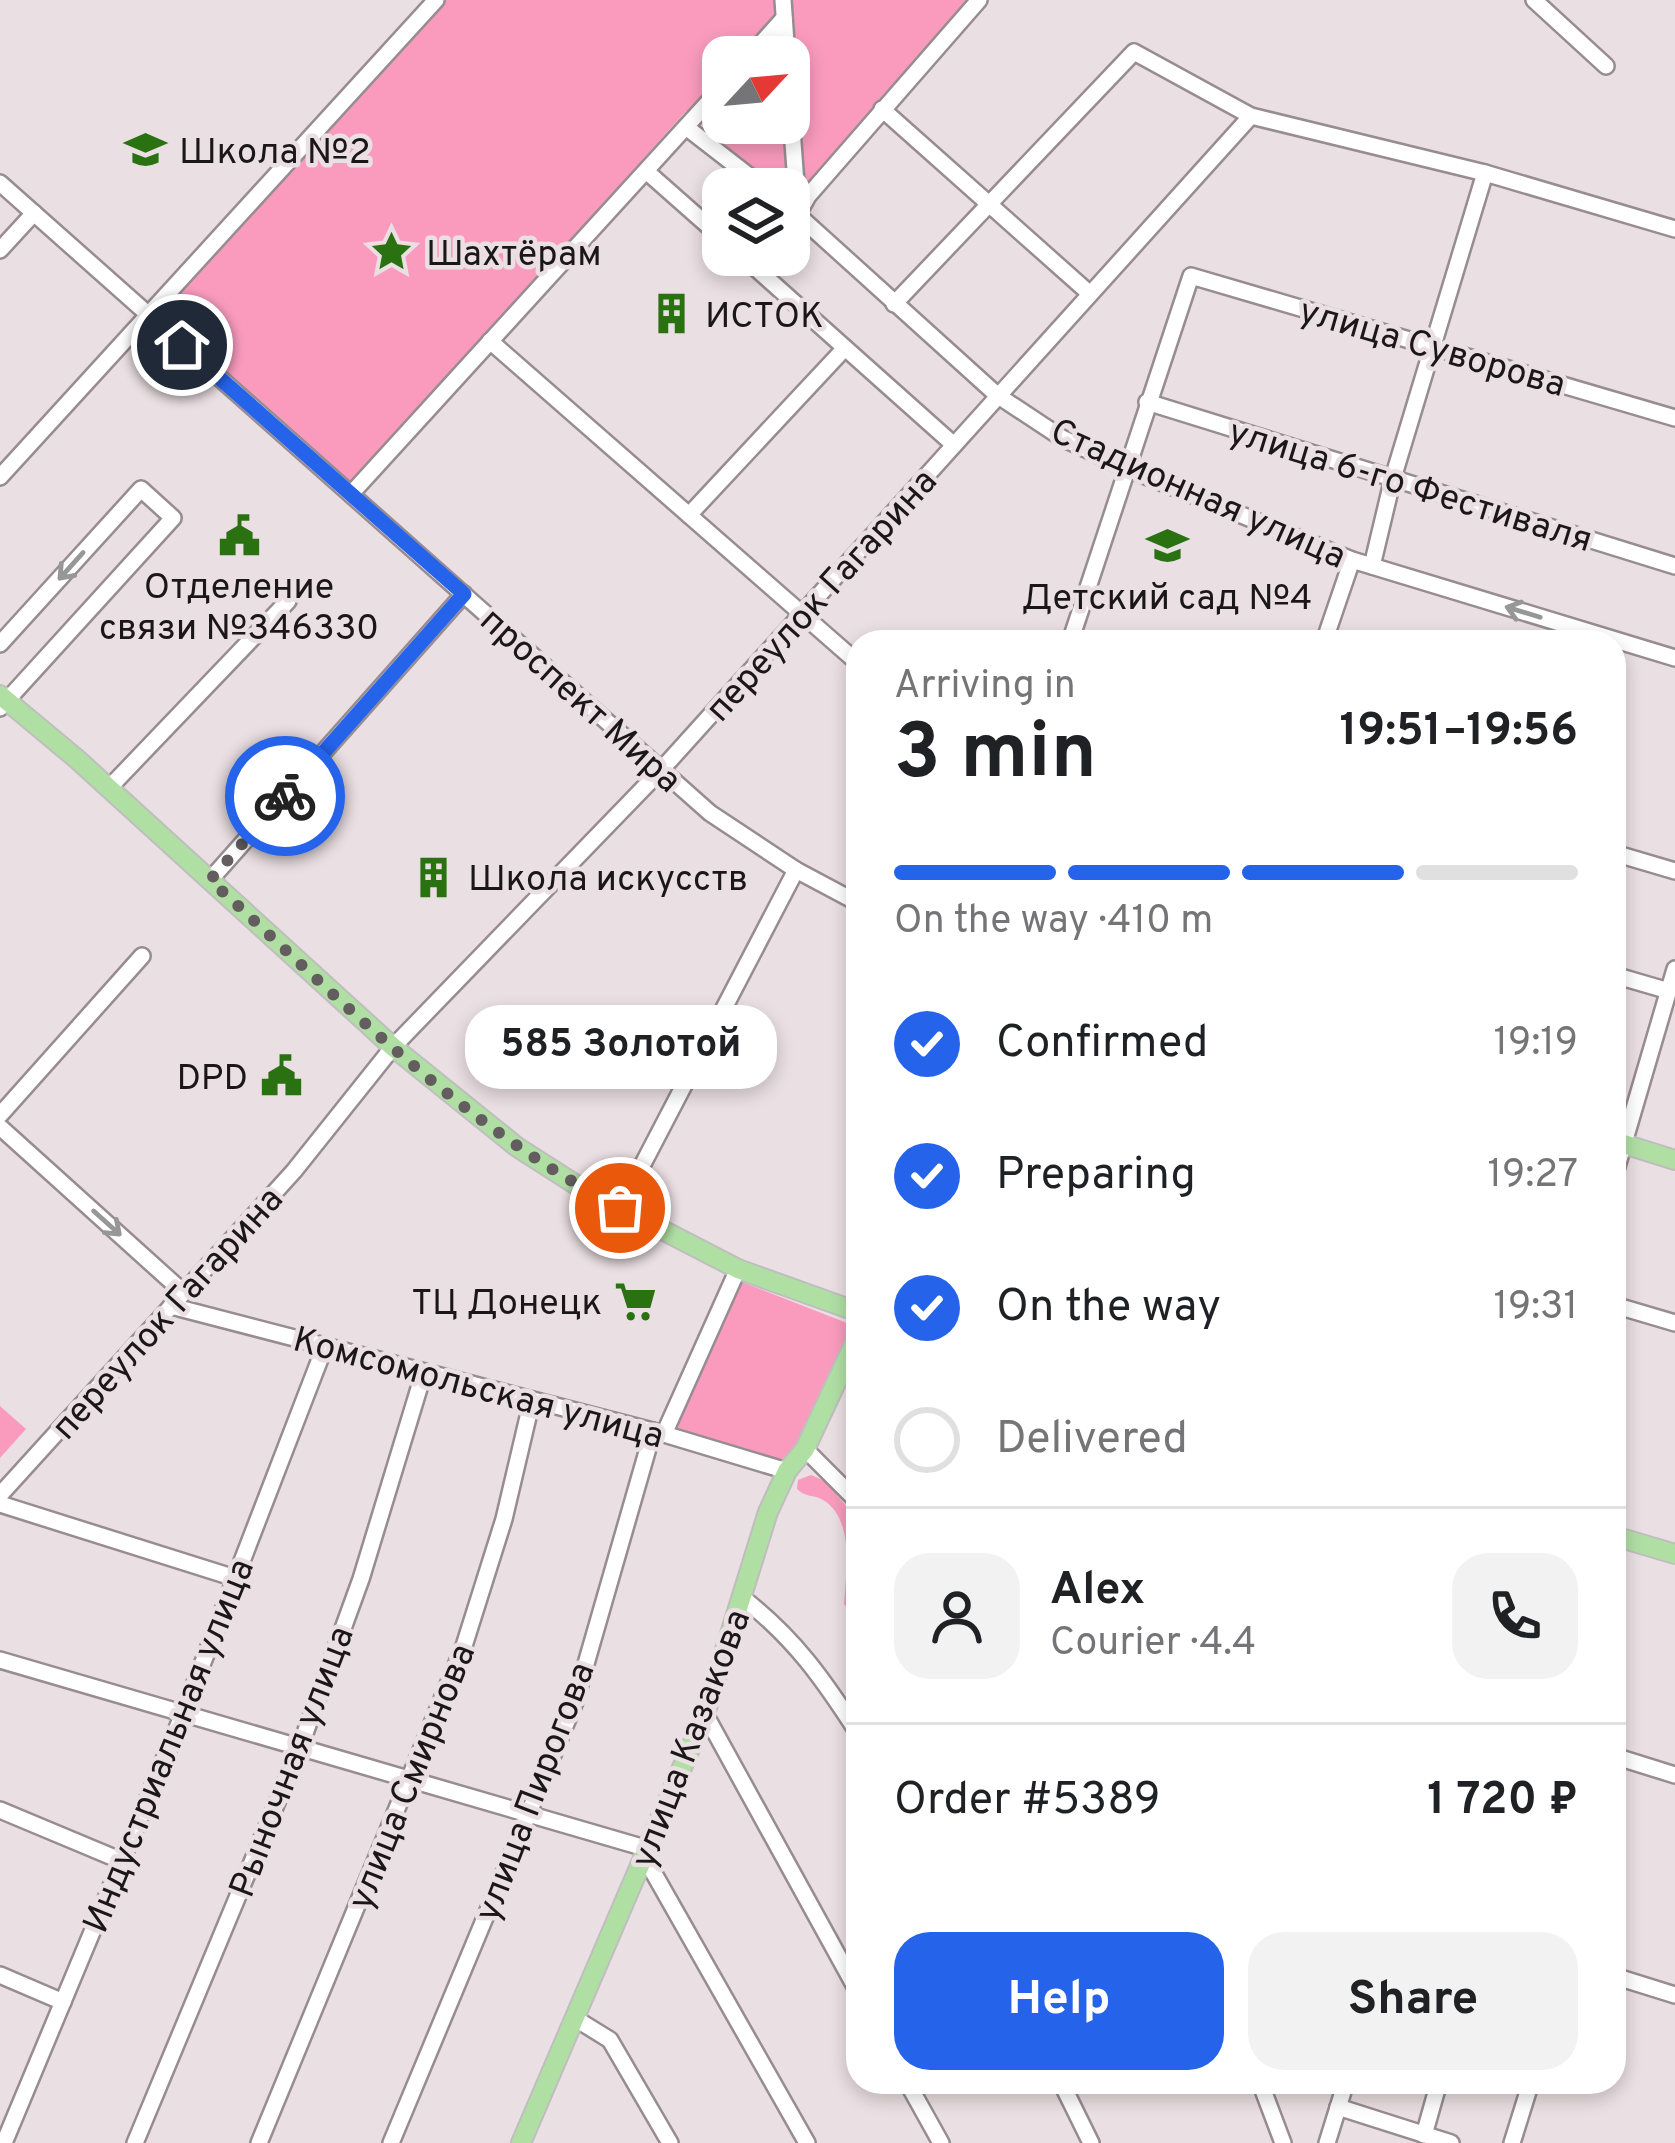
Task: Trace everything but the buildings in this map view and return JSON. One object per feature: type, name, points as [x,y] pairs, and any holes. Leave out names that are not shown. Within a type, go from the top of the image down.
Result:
[{"type":"main road","points":[[2,702],[109,788],[393,1047],[517,1147],[737,1270],[846,1308]]},
{"type":"main road","points":[[1626,1145],[1675,1160]]},
{"type":"main road","name":"улица Казакова","points":[[521,2143],[705,1714],[768,1512],[787,1472],[805,1449],[846,1362]]},
{"type":"main road","points":[[1626,1540],[1675,1554]]},
{"type":"street","points":[[0,477],[436,0]]},
{"type":"street","points":[[783,0],[785,36]]},
{"type":"street","points":[[810,194],[979,0]]},
{"type":"street","points":[[1534,0],[1606,66]]},
{"type":"street","points":[[768,36],[784,18]]},
{"type":"street","points":[[894,304],[1134,52],[1251,116],[1485,173],[1675,229]]},
{"type":"street","points":[[351,494],[702,109]]},
{"type":"street","points":[[882,110],[1089,293]]},
{"type":"street","name":"переулок Гагарина","points":[[0,1500],[294,1171],[393,1047],[662,770],[1251,116]]},
{"type":"street","points":[[686,127],[739,168]]},
{"type":"street","points":[[646,171],[702,220]]},
{"type":"street","points":[[1372,566],[1485,173]]},
{"type":"street","name":"проспект Мира","points":[[0,183],[710,813],[846,897]]},
{"type":"street","points":[[0,250],[34,213]]},
{"type":"street","name":"Стадионная улица","points":[[810,226],[997,395],[1062,438],[1352,560],[1583,630]]},
{"type":"street","points":[[764,276],[955,445]]},
{"type":"street","name":"улица Суворова","points":[[1147,402],[1191,276],[1675,418]]},
{"type":"street","points":[[490,341],[846,652]]},
{"type":"street","points":[[689,515],[845,348]]},
{"type":"street","points":[[1074,630],[1147,402]]},
{"type":"street","name":"улица 6-го Фестиваля","points":[[1147,402],[1675,566]]},
{"type":"street","points":[[0,644],[141,489],[173,518],[2,702]]},
{"type":"street","points":[[1328,630],[1352,560]]},
{"type":"street","points":[[210,880],[464,594]]},
{"type":"street","points":[[109,788],[288,601]]},
{"type":"street","name":"Стадионная улица","points":[[1626,643],[1675,658]]},
{"type":"street","points":[[1626,857],[1675,871]]},
{"type":"street","points":[[620,1208],[796,870]]},
{"type":"street","points":[[0,1114],[142,956]]},
{"type":"street","points":[[1626,1122],[1675,969]]},
{"type":"street","points":[[1626,978],[1669,991]]},
{"type":"street","points":[[0,1126],[183,1292]]},
{"type":"street","name":"улица Пирогова","points":[[391,2143],[575,1702],[659,1433],[737,1270]]},
{"type":"street","name":"Комсомольская улица","points":[[171,1306],[659,1433],[787,1472]]},
{"type":"street","points":[[1626,1309],[1675,1323]]},
{"type":"street","name":"Индустриальная улица","points":[[4,2143],[183,1714],[325,1346]]},
{"type":"street","name":"Рыночная улица","points":[[135,2143],[300,1747],[361,1579],[424,1372]]},
{"type":"street","name":"улица Смирнова","points":[[259,2143],[464,1646],[504,1519],[532,1400]]},
{"type":"street","points":[[805,1449],[846,1490]]},
{"type":"street","points":[[0,1500],[236,1578]]},
{"type":"street","points":[[744,1599],[782,1629],[846,1715]]},
{"type":"street","points":[[0,1660],[645,1852],[806,2143]]},
{"type":"street","points":[[705,1714],[846,1970]]},
{"type":"street","points":[[1626,1760],[1675,1775]]},
{"type":"street","points":[[0,1810],[122,1862]]},
{"type":"street","points":[[0,1975],[63,2002]]},
{"type":"street","points":[[1626,1980],[1675,1995]]},
{"type":"street","points":[[576,2019],[610,2040],[670,2143]]},
{"type":"street","points":[[914,2094],[941,2143]]},
{"type":"street","points":[[1067,2094],[1091,2143]]},
{"type":"street","points":[[1265,2094],[1283,2143]]},
{"type":"street","points":[[1328,2143],[1342,2094]]},
{"type":"street","points":[[1424,2134],[1436,2094]]},
{"type":"street","points":[[1512,2143],[1527,2094]]},
{"type":"street","points":[[1338,2108],[1450,2143]]},
{"type":"shaded area","points":[[427,0],[978,0],[810,184],[810,168],[751,168],[724,144],[810,144],[810,36],[702,36],[702,125],[686,111],[351,486],[153,310]]},
{"type":"shaded area","points":[[737,1280],[846,1323],[846,1339],[795,1455],[783,1463],[671,1428]]},
{"type":"shaded area","points":[[0,1406],[26,1429],[0,1458]]},
{"type":"shaded area","points":[[811,1475],[825,1481],[846,1506],[846,1548],[833,1509],[803,1494],[797,1489],[798,1480]]},
{"type":"way so far","points":[[285,796],[210,880],[448,1093],[517,1147],[620,1208]]},
{"type":"place","name":"Школа №2","points":[[145,150]]},
{"type":"place","name":"Шахтёрам","points":[[392,252]]},
{"type":"place","name":"ИСТОК","points":[[671,314]]},
{"type":"place","name":"Отделение связи №346330","points":[[239,535]]},
{"type":"place","name":"Детский сад №4","points":[[1167,546]]},
{"type":"place","name":"Школа искусств","points":[[434,877]]},
{"type":"place","name":"DPD","points":[[282,1076]]},
{"type":"place","name":"585 Золотой","points":[[620,1208]]},
{"type":"place","name":"ТЦ Донецк","points":[[636,1301]]},
{"type":"route","points":[[182,345],[464,594],[285,796]]}]
